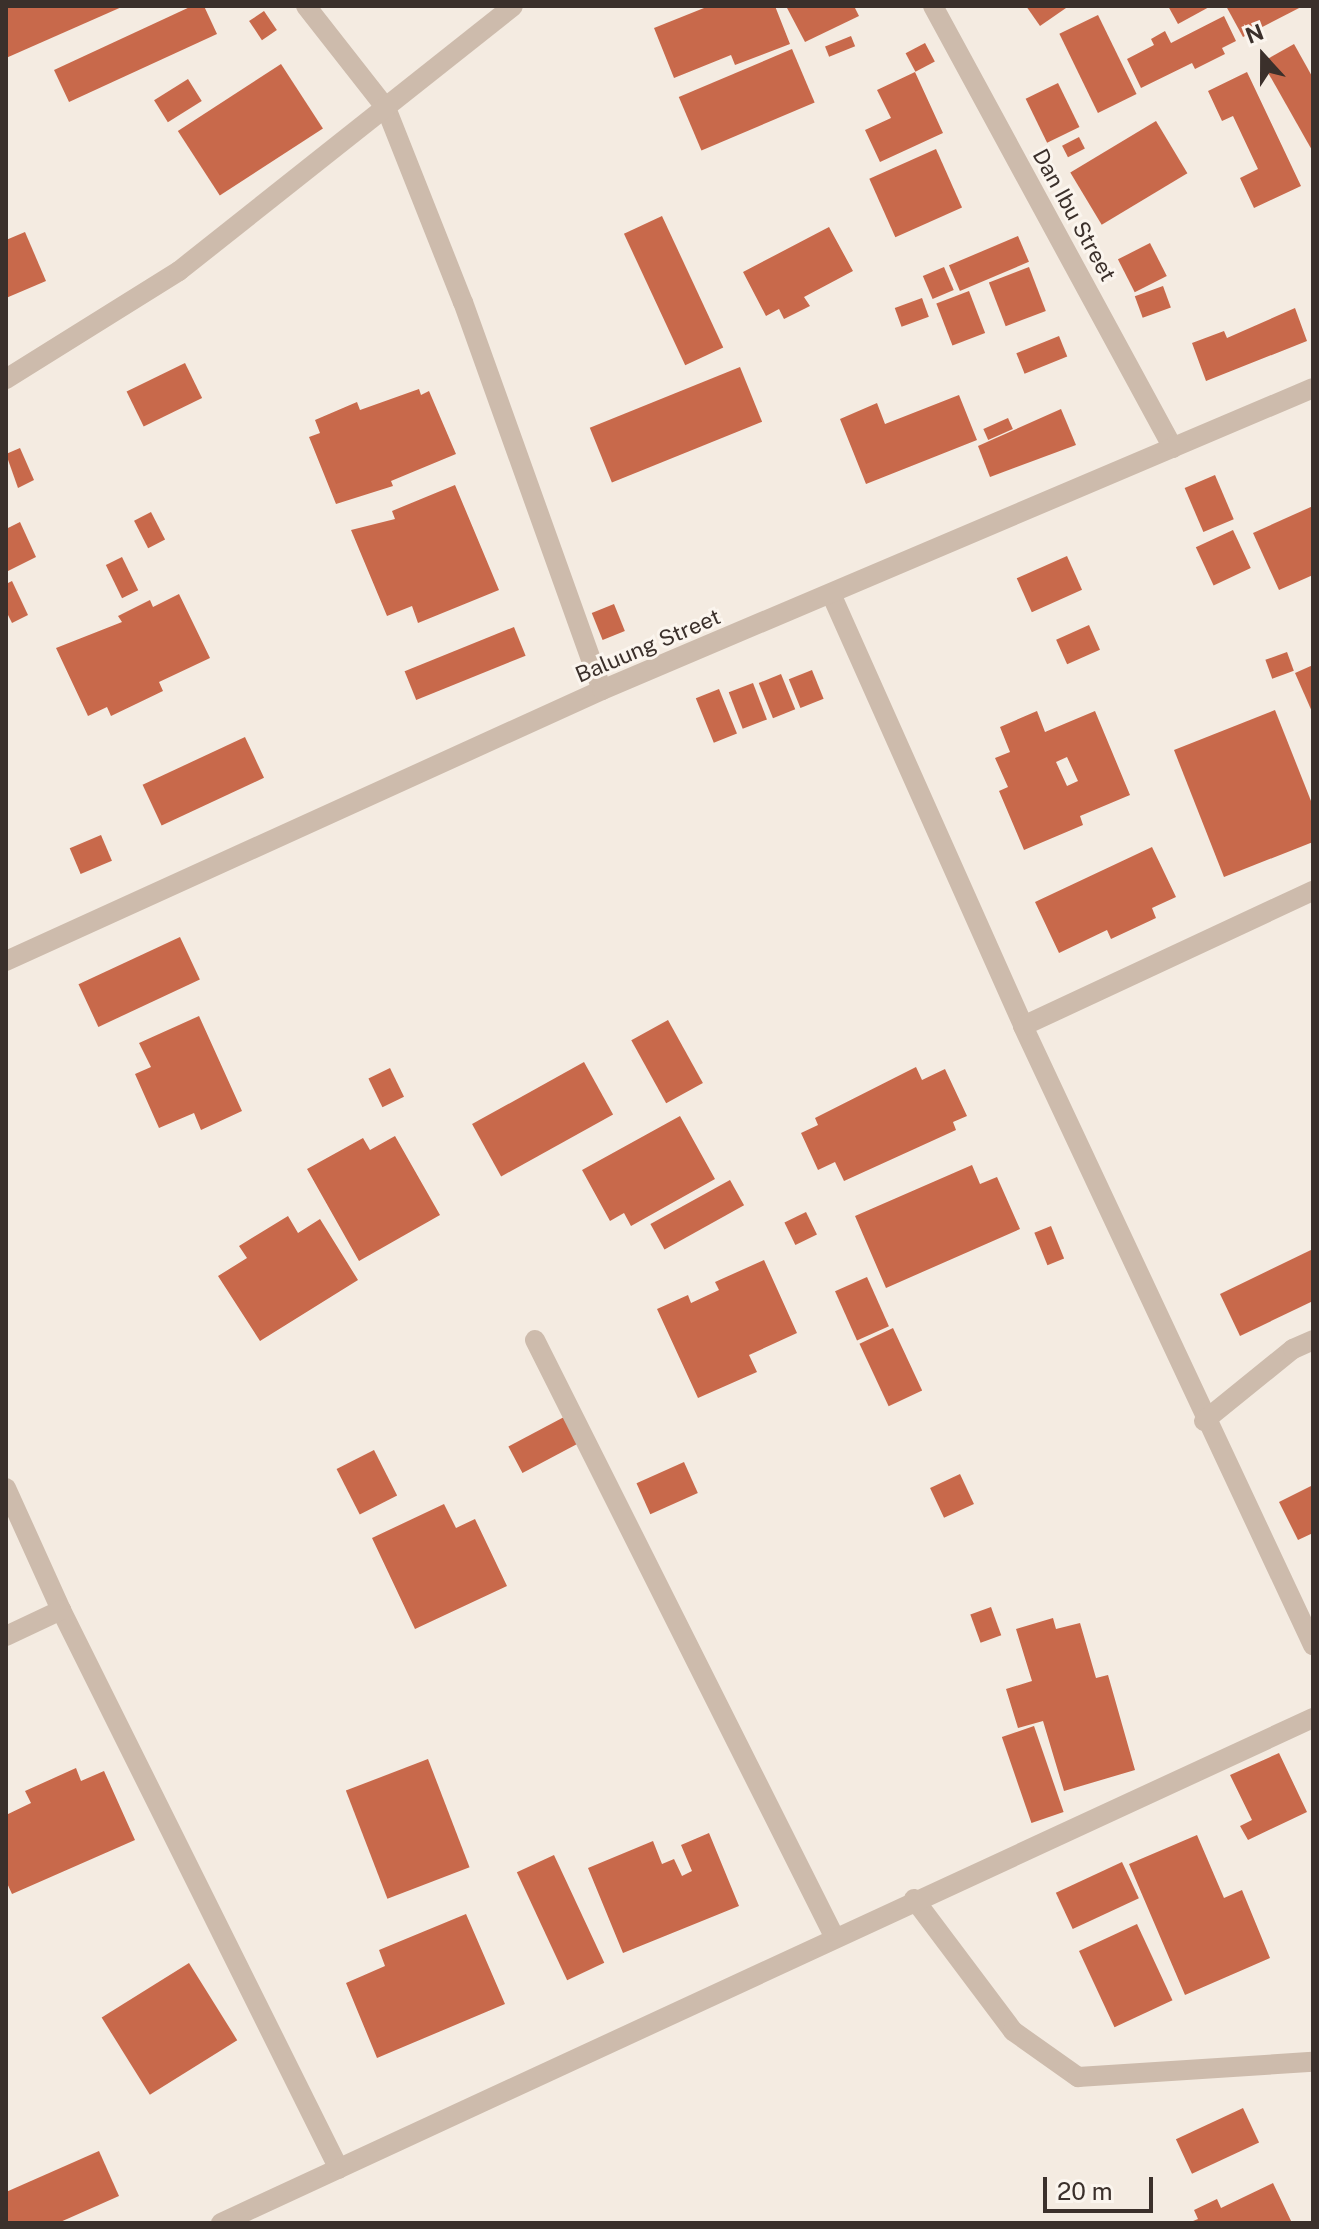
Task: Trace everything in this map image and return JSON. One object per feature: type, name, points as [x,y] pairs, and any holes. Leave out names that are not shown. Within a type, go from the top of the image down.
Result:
[{"type":"street","points":[[306,6],[386,108],[463,302],[602,690]]},
{"type":"street","points":[[6,379],[179,271],[513,6]]},
{"type":"street","name":"Dan Ibu Street","points":[[933,6],[1173,448]]},
{"type":"street","name":"Baluung Street","points":[[6,961],[602,690],[832,596],[1313,388]]},
{"type":"street","points":[[832,596],[1023,1026],[1204,1421],[1313,1645]]},
{"type":"street","points":[[1023,1026],[1313,891]]},
{"type":"street","points":[[535,1340],[834,1936]]},
{"type":"street","points":[[1204,1421],[1293,1349],[1313,1340]]},
{"type":"street","points":[[6,1488],[61,1610],[339,2169]]},
{"type":"street","points":[[6,1636],[61,1610]]},
{"type":"street","points":[[221,2223],[914,1899],[1313,1718]]},
{"type":"street","points":[[914,1899],[1013,2031],[1078,2077],[1313,2062]]},
{"type":"building","points":[[6,6],[124,6],[6,58]]},
{"type":"building","points":[[192,6],[204,6],[217,34],[69,102],[54,70]]},
{"type":"building","points":[[709,6],[775,6],[790,44],[735,65],[731,55],[674,78],[654,28]]},
{"type":"building","points":[[786,6],[854,6],[859,16],[805,42]]},
{"type":"building","points":[[1026,6],[1065,6],[1066,8],[1040,26]]},
{"type":"building","points":[[1168,6],[1211,6],[1178,24]]},
{"type":"building","points":[[1226,6],[1303,6],[1243,37]]},
{"type":"building","points":[[264,11],[277,30],[262,40],[249,21]]},
{"type":"building","points":[[1098,15],[1137,94],[1098,113],[1059,34]]},
{"type":"building","points":[[1224,16],[1236,41],[1222,48],[1225,54],[1195,69],[1192,63],[1141,88],[1127,59],[1154,45],[1151,39],[1165,31],[1171,43]]},
{"type":"building","points":[[851,36],[855,46],[829,57],[825,46]]},
{"type":"building","points":[[925,43],[935,62],[915,72],[906,53]]},
{"type":"building","points":[[1294,44],[1313,78],[1313,152],[1262,62]]},
{"type":"building","points":[[792,49],[815,102],[701,150],[679,97]]},
{"type":"building","points":[[281,64],[323,129],[220,196],[178,131]]},
{"type":"building","points":[[915,72],[943,133],[880,162],[865,130],[891,118],[877,90]]},
{"type":"building","points":[[1247,72],[1301,186],[1254,208],[1240,178],[1258,169],[1233,116],[1222,121],[1208,91]]},
{"type":"building","points":[[188,79],[202,101],[168,122],[154,100]]},
{"type":"building","points":[[1058,83],[1079,127],[1047,143],[1026,99]]},
{"type":"building","points":[[1156,121],[1187,173],[1102,225],[1070,173]]},
{"type":"building","points":[[1079,137],[1085,149],[1068,157],[1062,146]]},
{"type":"building","points":[[936,149],[962,207],[895,237],[869,179]]},
{"type":"building","points":[[662,216],[723,347],[685,365],[624,234]]},
{"type":"building","points":[[829,227],[853,271],[804,297],[810,306],[784,319],[779,309],[766,316],[743,272]]},
{"type":"building","points":[[25,232],[46,281],[6,298],[6,240]]},
{"type":"building","points":[[1018,236],[1029,262],[960,291],[949,265]]},
{"type":"building","points":[[1150,243],[1167,276],[1135,292],[1118,259]]},
{"type":"building","points":[[944,267],[954,290],[933,299],[923,276]]},
{"type":"building","points":[[1029,267],[1046,311],[1006,326],[989,282]]},
{"type":"building","points":[[1163,286],[1171,308],[1143,318],[1135,296]]},
{"type":"building","points":[[969,291],[985,333],[952,346],[936,304]]},
{"type":"building","points":[[922,298],[929,317],[902,327],[895,308]]},
{"type":"building","points":[[1295,308],[1307,341],[1206,381],[1192,343],[1224,331],[1227,338]]},
{"type":"building","points":[[1059,336],[1067,356],[1025,374],[1016,353]]},
{"type":"building","points":[[185,363],[202,398],[144,427],[127,391]]},
{"type":"building","points":[[740,367],[762,422],[612,482],[590,428]]},
{"type":"building","points":[[419,389],[421,395],[429,391],[456,454],[391,481],[393,486],[336,504],[309,437],[320,433],[315,420],[357,402],[360,410]]},
{"type":"building","points":[[959,395],[977,440],[866,484],[840,419],[877,403],[885,424]]},
{"type":"building","points":[[1061,409],[1076,445],[990,477],[978,446]]},
{"type":"building","points":[[1008,418],[1013,429],[988,440],[983,429]]},
{"type":"building","points":[[20,448],[34,480],[18,488],[6,454]]},
{"type":"building","points":[[1215,475],[1234,519],[1203,532],[1185,488]]},
{"type":"building","points":[[455,485],[499,590],[418,623],[412,606],[387,616],[351,530],[395,519],[392,511]]},
{"type":"building","points":[[1313,506],[1313,575],[1279,590],[1253,533]]},
{"type":"building","points":[[151,512],[165,540],[148,548],[134,521]]},
{"type":"building","points":[[20,522],[36,557],[6,572],[6,529]]},
{"type":"building","points":[[1233,530],[1251,568],[1214,585],[1196,547]]},
{"type":"building","points":[[1067,556],[1082,590],[1032,612],[1017,578]]},
{"type":"building","points":[[122,557],[138,590],[122,598],[106,565]]},
{"type":"building","points":[[12,581],[28,615],[12,623],[6,611],[6,584]]},
{"type":"building","points":[[179,594],[210,658],[159,682],[163,691],[111,716],[107,707],[88,716],[56,648],[122,622],[118,616],[150,600],[153,607]]},
{"type":"building","points":[[614,604],[625,631],[603,640],[592,613]]},
{"type":"building","points":[[1089,625],[1100,650],[1067,664],[1056,640]]},
{"type":"building","points":[[514,627],[526,656],[416,700],[405,671]]},
{"type":"building","points":[[1287,652],[1294,671],[1272,679],[1265,660]]},
{"type":"building","points":[[1313,665],[1313,714],[1295,673]]},
{"type":"building","points":[[812,670],[824,699],[800,708],[789,679]]},
{"type":"building","points":[[781,674],[795,709],[773,718],[759,683]]},
{"type":"building","points":[[753,683],[767,719],[743,729],[729,692]]},
{"type":"building","points":[[719,689],[737,734],[714,743],[696,698]]},
{"type":"building","points":[[1275,710],[1313,806],[1313,842],[1224,877],[1174,750]]},
{"type":"building","points":[[1037,711],[1045,732],[1095,711],[1130,795],[1080,816],[1083,825],[1024,850],[999,791],[1008,787],[995,758],[1010,752],[1000,727]],"holes":[[[1067,757],[1078,781],[1067,786],[1056,762]]]},
{"type":"building","points":[[245,737],[264,778],[162,826],[143,785]]},
{"type":"building","points":[[101,835],[112,861],[81,874],[70,848]]},
{"type":"building","points":[[1152,847],[1176,897],[1152,908],[1156,918],[1111,939],[1107,930],[1059,953],[1035,902]]},
{"type":"building","points":[[180,937],[200,980],[98,1027],[78,984]]},
{"type":"building","points":[[199,1016],[242,1111],[201,1130],[194,1113],[159,1128],[135,1074],[151,1067],[139,1043]]},
{"type":"building","points":[[668,1020],[703,1083],[666,1103],[631,1040]]},
{"type":"building","points":[[584,1062],[613,1114],[501,1177],[472,1124]]},
{"type":"building","points":[[916,1067],[922,1080],[945,1069],[967,1116],[953,1122],[956,1130],[844,1181],[835,1162],[818,1170],[801,1133],[818,1125],[815,1118]]},
{"type":"building","points":[[390,1068],[404,1097],[382,1107],[368,1079]]},
{"type":"building","points":[[680,1116],[715,1179],[631,1226],[624,1213],[610,1221],[582,1170]]},
{"type":"building","points":[[395,1136],[440,1215],[359,1261],[307,1169],[363,1138],[370,1150]]},
{"type":"building","points":[[972,1165],[980,1184],[997,1177],[1020,1229],[886,1288],[855,1216]]},
{"type":"building","points":[[730,1180],[744,1205],[664,1249],[650,1224]]},
{"type":"building","points":[[806,1212],[817,1234],[795,1245],[784,1223]]},
{"type":"building","points":[[288,1216],[298,1233],[320,1219],[358,1280],[260,1341],[218,1276],[247,1258],[239,1246]]},
{"type":"building","points":[[1051,1226],[1064,1258],[1047,1265],[1034,1233]]},
{"type":"building","points":[[1313,1249],[1313,1301],[1240,1336],[1220,1294]]},
{"type":"building","points":[[764,1260],[797,1333],[749,1355],[757,1372],[698,1398],[657,1309],[688,1295],[691,1303],[719,1290],[715,1282]]},
{"type":"building","points":[[867,1277],[889,1326],[857,1341],[835,1291]]},
{"type":"building","points":[[893,1328],[922,1391],[889,1406],[859,1344]]},
{"type":"building","points":[[564,1417],[578,1443],[522,1473],[508,1447]]},
{"type":"building","points":[[374,1450],[397,1495],[360,1515],[337,1469]]},
{"type":"building","points":[[684,1462],[698,1493],[650,1514],[636,1483]]},
{"type":"building","points":[[960,1474],[974,1504],[944,1518],[930,1488]]},
{"type":"building","points":[[1313,1485],[1313,1533],[1298,1540],[1279,1502]]},
{"type":"building","points":[[444,1504],[456,1528],[475,1519],[507,1586],[415,1629],[372,1538]]},
{"type":"building","points":[[991,1607],[1001,1635],[981,1643],[970,1615]]},
{"type":"building","points":[[1053,1618],[1056,1629],[1080,1623],[1096,1678],[1108,1675],[1135,1770],[1064,1791],[1043,1721],[1018,1728],[1006,1689],[1032,1681],[1016,1629]]},
{"type":"building","points":[[1034,1726],[1064,1812],[1031,1823],[1002,1737]]},
{"type":"building","points":[[1279,1753],[1307,1812],[1248,1840],[1240,1826],[1252,1820],[1230,1775]]},
{"type":"building","points":[[428,1759],[470,1867],[387,1899],[346,1791]]},
{"type":"building","points":[[76,1768],[81,1781],[104,1771],[135,1840],[12,1894],[6,1881],[6,1815],[31,1803],[25,1791]]},
{"type":"building","points":[[709,1833],[739,1906],[623,1953],[588,1868],[653,1841],[662,1864],[674,1859],[682,1876],[692,1871],[681,1845]]},
{"type":"building","points":[[1197,1835],[1224,1898],[1242,1890],[1270,1958],[1185,1995],[1129,1864]]},
{"type":"building","points":[[554,1855],[604,1963],[567,1980],[517,1872]]},
{"type":"building","points":[[1122,1862],[1139,1898],[1073,1929],[1056,1893]]},
{"type":"building","points":[[466,1914],[505,2004],[377,2058],[346,1983],[385,1966],[379,1950]]},
{"type":"building","points":[[1137,1924],[1172,2000],[1114,2027],[1079,1951]]},
{"type":"building","points":[[189,1963],[237,2040],[150,2095],[102,2018]]},
{"type":"building","points":[[1243,2108],[1259,2142],[1192,2174],[1176,2139]]},
{"type":"building","points":[[99,2151],[119,2196],[58,2223],[6,2223],[6,2192]]},
{"type":"building","points":[[1273,2183],[1292,2223],[1188,2223],[1198,2219],[1194,2210],[1217,2199],[1221,2208]]}]
